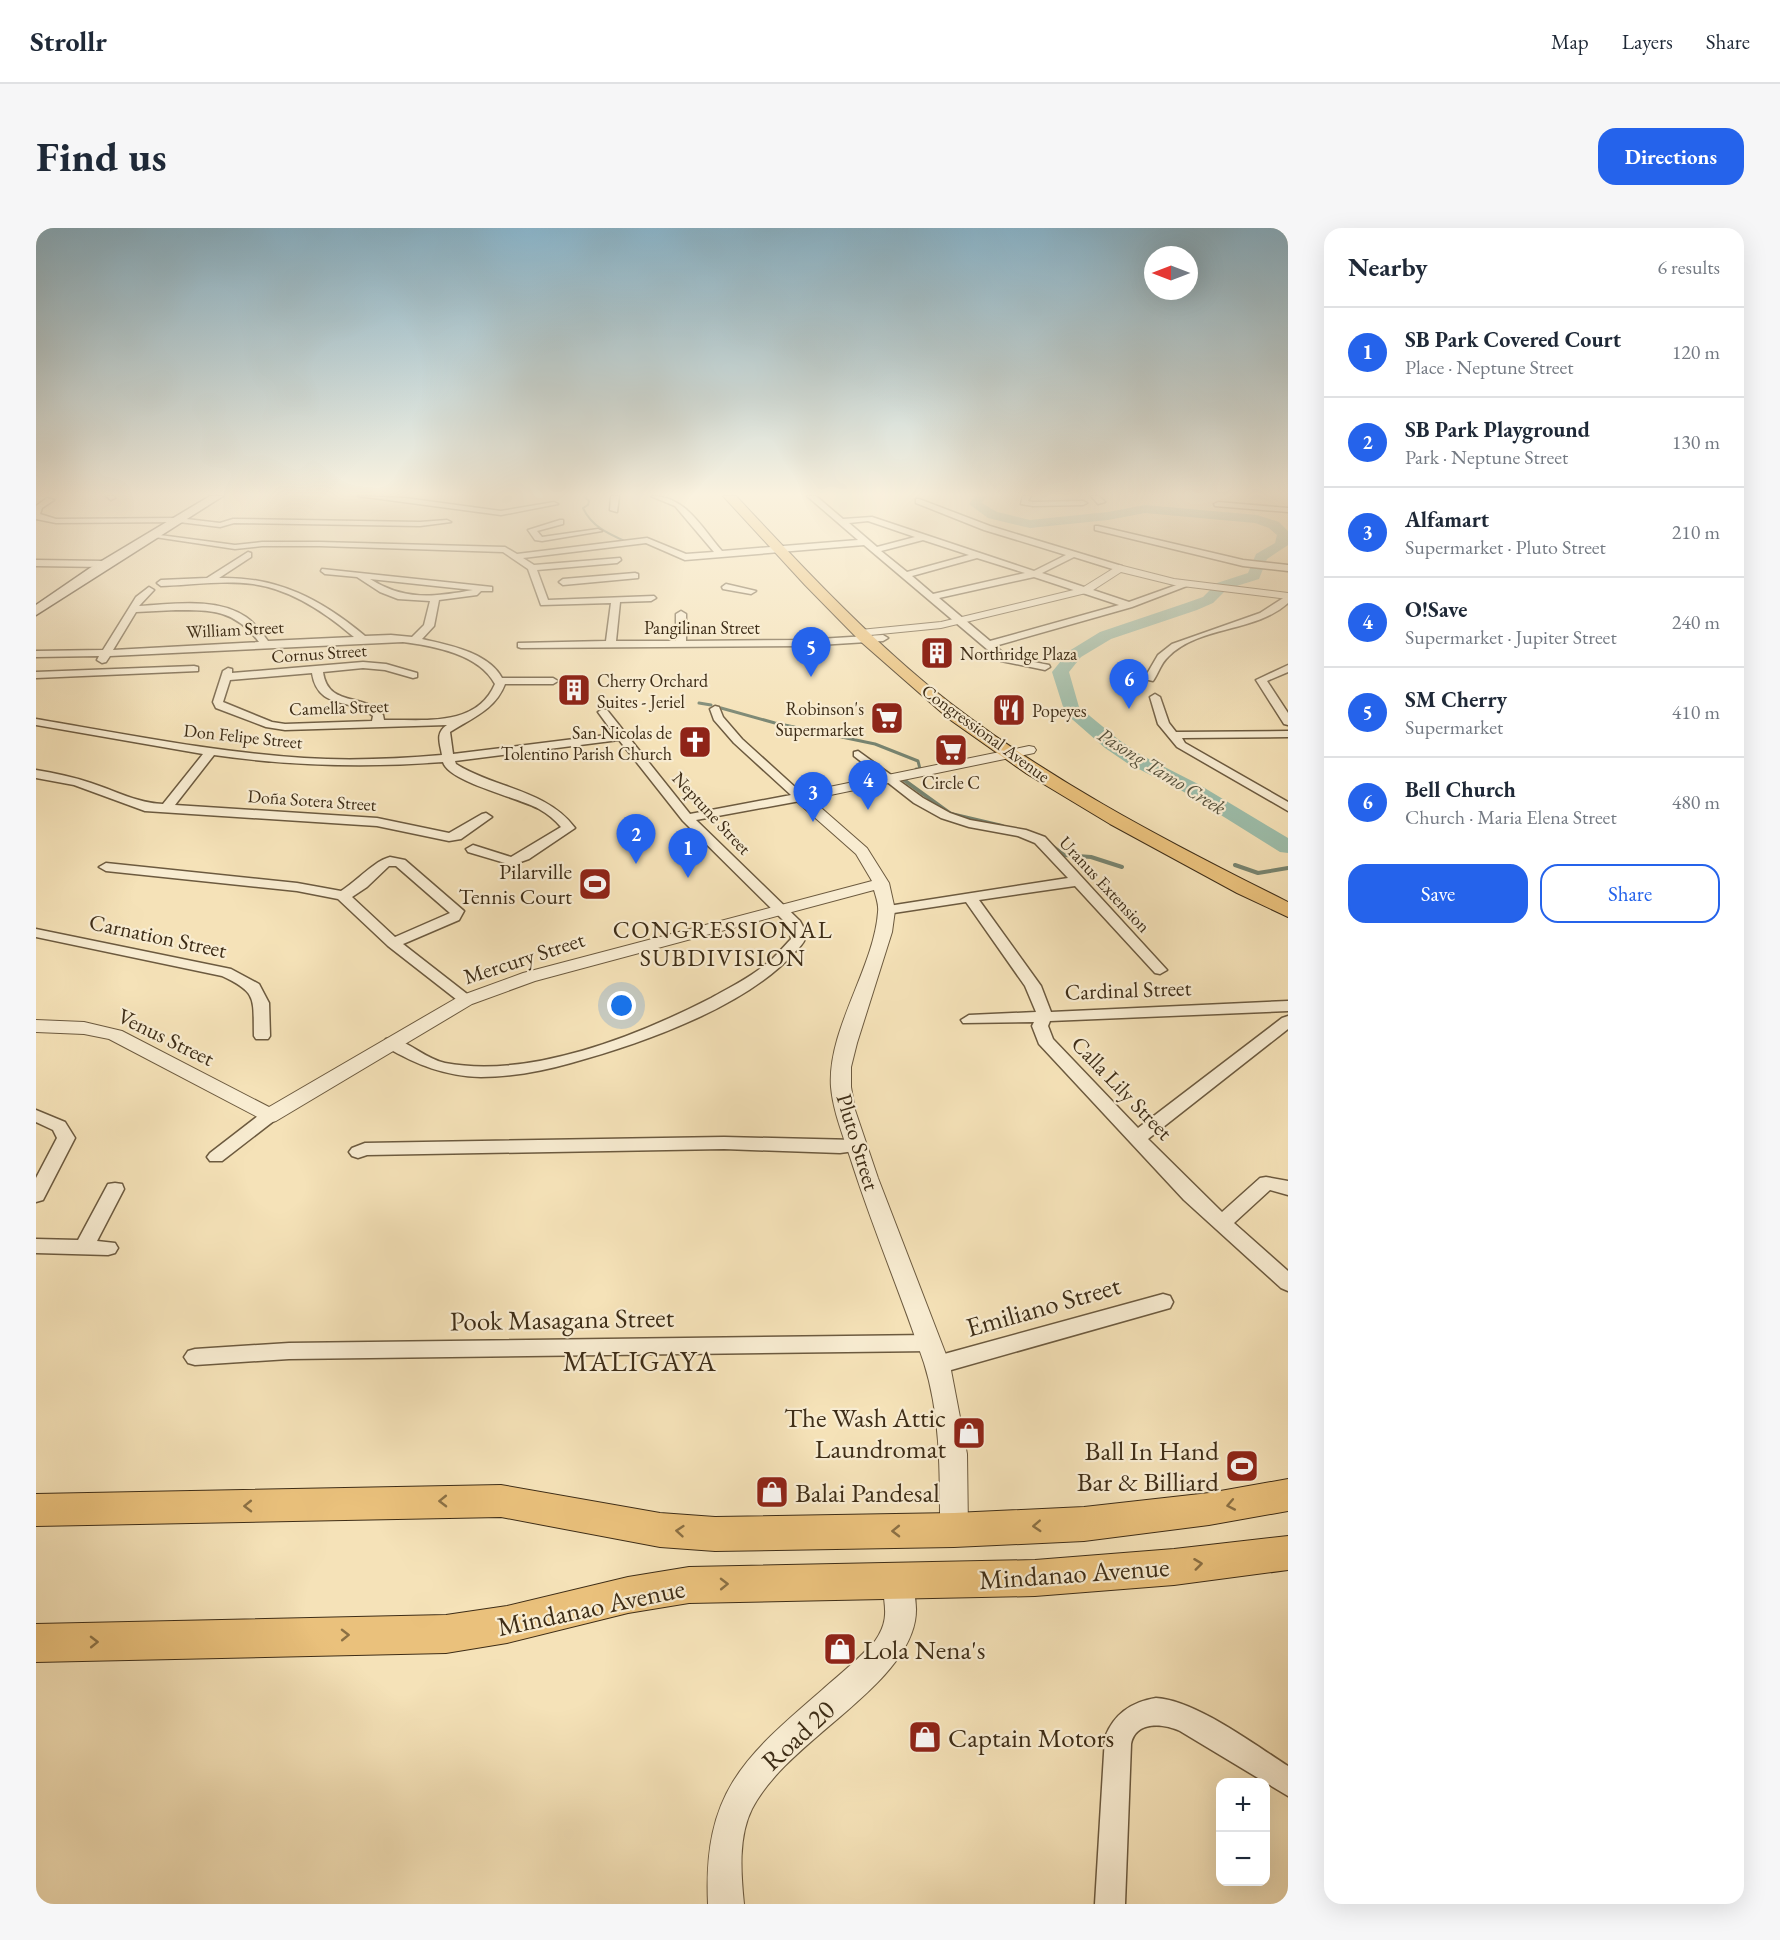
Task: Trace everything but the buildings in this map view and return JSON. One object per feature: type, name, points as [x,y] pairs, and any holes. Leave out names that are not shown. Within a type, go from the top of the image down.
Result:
[{"type":"main road","points":[[36,611],[89,574]]},
{"type":"main road","name":"Congressional Avenue","points":[[811,574],[871,635],[1089,803],[1288,910]]},
{"type":"main road","name":"Congressional Avenue","points":[[1020,752],[1288,896]]},
{"type":"main road","name":"Mindanao Avenue","points":[[36,1510],[501,1501],[660,1530],[689,1532],[954,1530],[1084,1524],[1209,1509],[1288,1495]]},
{"type":"main road","name":"Mindanao Avenue","points":[[36,1643],[446,1634],[494,1628],[660,1588],[718,1584],[1035,1578],[1174,1567],[1288,1553]]},
{"type":"street","points":[[207,582],[219,574]]},
{"type":"street","points":[[349,574],[357,575],[489,589],[435,599],[393,595],[357,575]]},
{"type":"street","points":[[533,574],[544,603],[651,598]]},
{"type":"street","points":[[933,597],[1033,574]]},
{"type":"street","points":[[1035,574],[1129,605]]},
{"type":"street","points":[[871,635],[960,621],[1086,590],[1110,574]]},
{"type":"street","points":[[1146,574],[1188,584],[1288,597]]},
{"type":"street","points":[[906,575],[987,645],[1009,661],[1045,667]]},
{"type":"street","points":[[563,582],[635,576]]},
{"type":"street","points":[[600,579],[614,601],[611,644]]},
{"type":"street","points":[[161,583],[262,583],[304,597],[331,614],[362,639]]},
{"type":"street","points":[[987,645],[1129,605],[1188,584]]},
{"type":"street","points":[[726,586],[752,591]]},
{"type":"street","points":[[97,668],[134,609],[149,590]]},
{"type":"street","points":[[1149,680],[1164,655],[1185,642],[1265,613],[1288,597]]},
{"type":"street","points":[[416,639],[429,626],[435,599]]},
{"type":"street","points":[[134,609],[191,608],[224,611],[245,620],[266,645]]},
{"type":"street","points":[[681,614],[681,644]]},
{"type":"street","name":"Pangilinan Street","points":[[521,645],[805,643],[871,635]]},
{"type":"street","name":"William Street","points":[[36,654],[106,653],[362,639],[416,639],[466,656],[491,672],[500,681]]},
{"type":"street","name":"Cornus Street","points":[[228,674],[376,666],[412,675]]},
{"type":"street","points":[[1288,668],[1261,680],[1288,722]]},
{"type":"street","points":[[36,675],[194,669]]},
{"type":"street","points":[[317,669],[321,683],[331,696],[375,711],[378,715],[378,724]]},
{"type":"street","name":"Camella Street","points":[[228,674],[218,702],[220,706],[270,725],[302,728],[463,721]]},
{"type":"street","points":[[473,849],[512,861],[569,828],[550,811],[469,778],[450,766],[445,731],[481,709],[494,696],[500,681],[553,681]]},
{"type":"street","points":[[1155,697],[1160,716],[1172,735],[1188,749],[1288,807]]},
{"type":"street","name":"Pluto Street","points":[[715,709],[717,719],[751,753],[862,851],[881,883],[887,910],[883,932],[847,1043],[841,1087],[856,1146],[934,1354],[947,1408],[954,1454],[954,1530]]},
{"type":"street","name":"Neptune Street","points":[[392,1043],[438,1066],[485,1071],[506,1070],[562,1059],[630,1041],[713,1003],[768,971],[798,940],[795,924],[687,818],[603,712]]},
{"type":"street","name":"Don Felipe Street","points":[[36,722],[210,753],[273,760],[345,763],[448,757],[621,736]]},
{"type":"street","points":[[1172,735],[1288,734]]},
{"type":"street","points":[[687,818],[893,780],[1020,752]]},
{"type":"street","points":[[166,809],[210,753]]},
{"type":"street","name":"Uranus Extension","points":[[858,754],[921,802],[957,821],[1037,838],[1160,970]]},
{"type":"street","name":"Doña Sotera Street","points":[[36,774],[72,780],[130,804],[166,809],[377,822],[453,837],[486,817]]},
{"type":"street","points":[[343,896],[362,884],[384,863],[396,861],[457,911],[454,917],[393,943]]},
{"type":"street","points":[[106,867],[297,887],[343,896],[393,943],[466,1000]]},
{"type":"street","points":[[887,910],[1078,881]]},
{"type":"street","name":"Mercury Street","points":[[216,1157],[268,1116],[466,1000],[529,977],[881,883]]},
{"type":"street","name":"Calla Lily Street","points":[[970,898],[1033,986],[1045,1016],[1040,1026],[1045,1041],[1191,1195],[1288,1282]]},
{"type":"street","name":"Carnation Street","points":[[36,933],[226,972],[251,984],[261,1004],[262,1036]]},
{"type":"street","name":"Cardinal Street","points":[[969,1020],[1288,1006]]},
{"type":"street","points":[[1137,1138],[1288,1021]]},
{"type":"street","name":"Venus Street","points":[[36,1026],[84,1028],[115,1035],[268,1116]]},
{"type":"street","points":[[36,1116],[58,1125],[65,1132],[66,1138],[36,1195]]},
{"type":"street","points":[[358,1152],[365,1149],[463,1150],[635,1143],[744,1142],[820,1148],[856,1146]]},
{"type":"street","points":[[1223,1222],[1266,1183],[1281,1185],[1288,1189]]},
{"type":"street","points":[[83,1248],[115,1189]]},
{"type":"street","points":[[36,1246],[108,1248]]},
{"type":"street","name":"Emiliano Street","points":[[934,1354],[1049,1332],[1163,1302]]},
{"type":"street","name":"Pook Masagana Street","points":[[195,1357],[289,1351],[934,1354]]},
{"type":"street","name":"Road 20","points":[[726,1904],[725,1857],[732,1818],[747,1786],[767,1761],[886,1652],[900,1625],[902,1608],[897,1582]]},
{"type":"street","points":[[1110,1904],[1116,1753],[1119,1733],[1131,1721],[1144,1714],[1162,1712],[1184,1719],[1288,1782]]},
{"type":"waterway","name":"Pasong Tamo Creek","points":[[1255,574],[1216,589],[1208,600],[1192,607],[1105,636],[1075,654],[1060,672],[1071,709],[1112,744],[1134,759],[1191,788],[1288,847]]},
{"type":"waterway","points":[[699,703],[711,705]]},
{"type":"waterway","points":[[721,708],[775,723],[875,744],[918,761],[920,769],[916,769]]},
{"type":"waterway","points":[[904,780],[951,814],[1002,826]]},
{"type":"waterway","points":[[1051,845],[1064,855],[1091,857],[1122,867]]},
{"type":"waterway","points":[[1235,865],[1258,873],[1288,868]]},
{"type":"place","name":"Northridge Plaza","points":[[937,653]]},
{"type":"place","name":"SM Cherry","points":[[811,677]]},
{"type":"place","name":"Cherry Orchard Suites - Jeriel","points":[[574,690]]},
{"type":"place","name":"Bell Church","points":[[1129,709]]},
{"type":"place","name":"Popeyes","points":[[1009,710]]},
{"type":"place","name":"Robinson's Supermarket","points":[[887,718]]},
{"type":"place","name":"San Nicolas de Tolentino Parish Church","points":[[695,742]]},
{"type":"place","name":"Circle C","points":[[951,750]]},
{"type":"place","name":"O!Save","points":[[868,810]]},
{"type":"place","name":"Alfamart","points":[[813,822]]},
{"type":"place","name":"SB Park Playground","points":[[636,864]]},
{"type":"place","name":"SB Park Covered Court","points":[[688,878]]},
{"type":"place","name":"Pilarville Tennis Court","points":[[595,884]]},
{"type":"place","name":"The Wash Attic Laundromat","points":[[969,1433]]},
{"type":"place","name":"Ball In Hand Bar & Billiard","points":[[1242,1466]]},
{"type":"place","name":"Balai Pandesal","points":[[772,1492]]},
{"type":"place","name":"Lola Nena's","points":[[840,1649]]},
{"type":"place","name":"Captain Motors","points":[[925,1737]]},
{"type":"district","name":"CONGRESSIONAL SUBDIVISION","points":[[723,943]]},
{"type":"district","name":"MALIGAYA","points":[[640,1361]]}]
